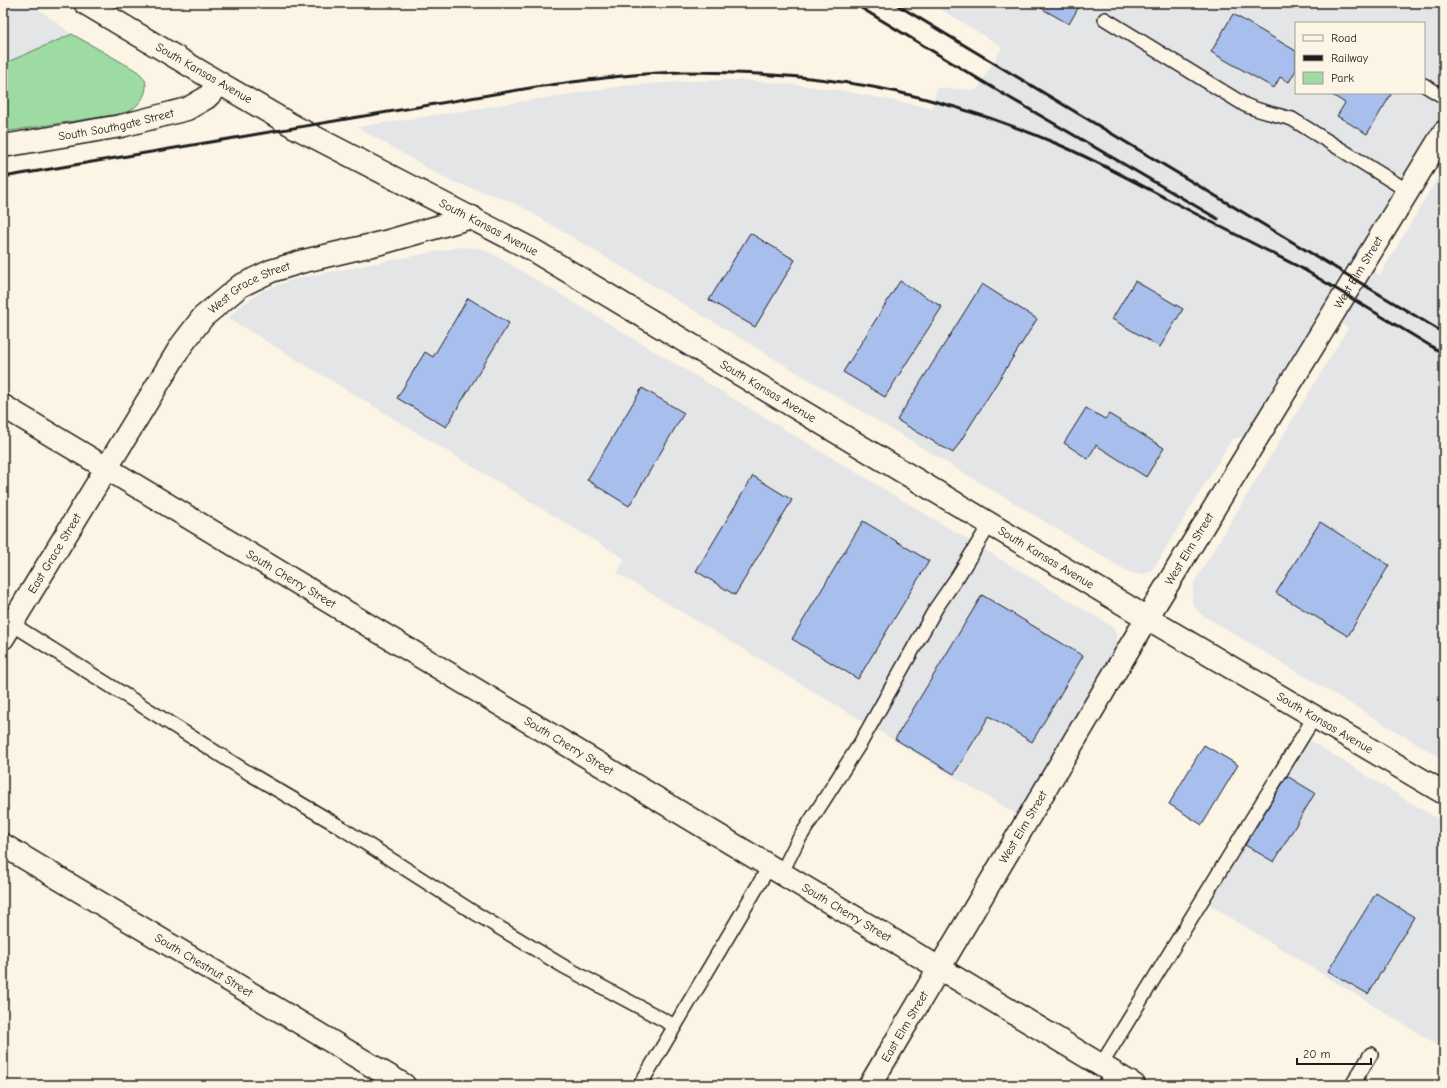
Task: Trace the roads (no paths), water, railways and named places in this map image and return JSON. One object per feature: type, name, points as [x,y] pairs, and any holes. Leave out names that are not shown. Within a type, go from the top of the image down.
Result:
[{"type":"street","name":"South Kansas Avenue","points":[[84,3],[295,127],[472,217],[531,249],[1444,794]]},
{"type":"street","name":"South Southgate Street","points":[[3,146],[121,126],[187,109],[206,98],[221,84]]},
{"type":"street","name":"West Elm Street","points":[[940,969],[1147,618],[1444,132]]},
{"type":"street","name":"West Grace Street","points":[[107,469],[181,346],[204,317],[240,286],[271,271],[304,261],[385,242],[472,217]]},
{"type":"street","name":"South Cherry Street","points":[[3,406],[940,969],[1106,1074],[1134,1085]]},
{"type":"street","name":"East Grace Street","points":[[7,631],[107,469]]},
{"type":"street","name":"South Chestnut Street","points":[[3,845],[404,1085]]},
{"type":"street","name":"East Elm Street","points":[[870,1085],[940,969]]},
{"type":"lane","points":[[1105,19],[1245,105],[1262,112],[1292,119],[1408,191]]},
{"type":"lane","points":[[1425,86],[1444,97]]},
{"type":"lane","points":[[640,1085],[675,1026],[775,870],[797,842],[861,742],[936,608],[958,576],[990,524]]},
{"type":"lane","points":[[7,631],[337,825],[503,930],[563,966],[675,1026]]},
{"type":"lane","points":[[1106,1074],[1315,716]]},
{"type":"lane","points":[[1352,1085],[1371,1054]]},
{"type":"railway","points":[[853,3],[1010,98],[1218,219]]},
{"type":"railway","points":[[894,3],[1444,333]]},
{"type":"railway","points":[[3,177],[577,81],[630,75],[683,72],[762,74],[815,78],[893,91],[955,107],[1015,127],[1095,161],[1307,271]]},
{"type":"railway","points":[[1303,269],[1444,354]]}]
